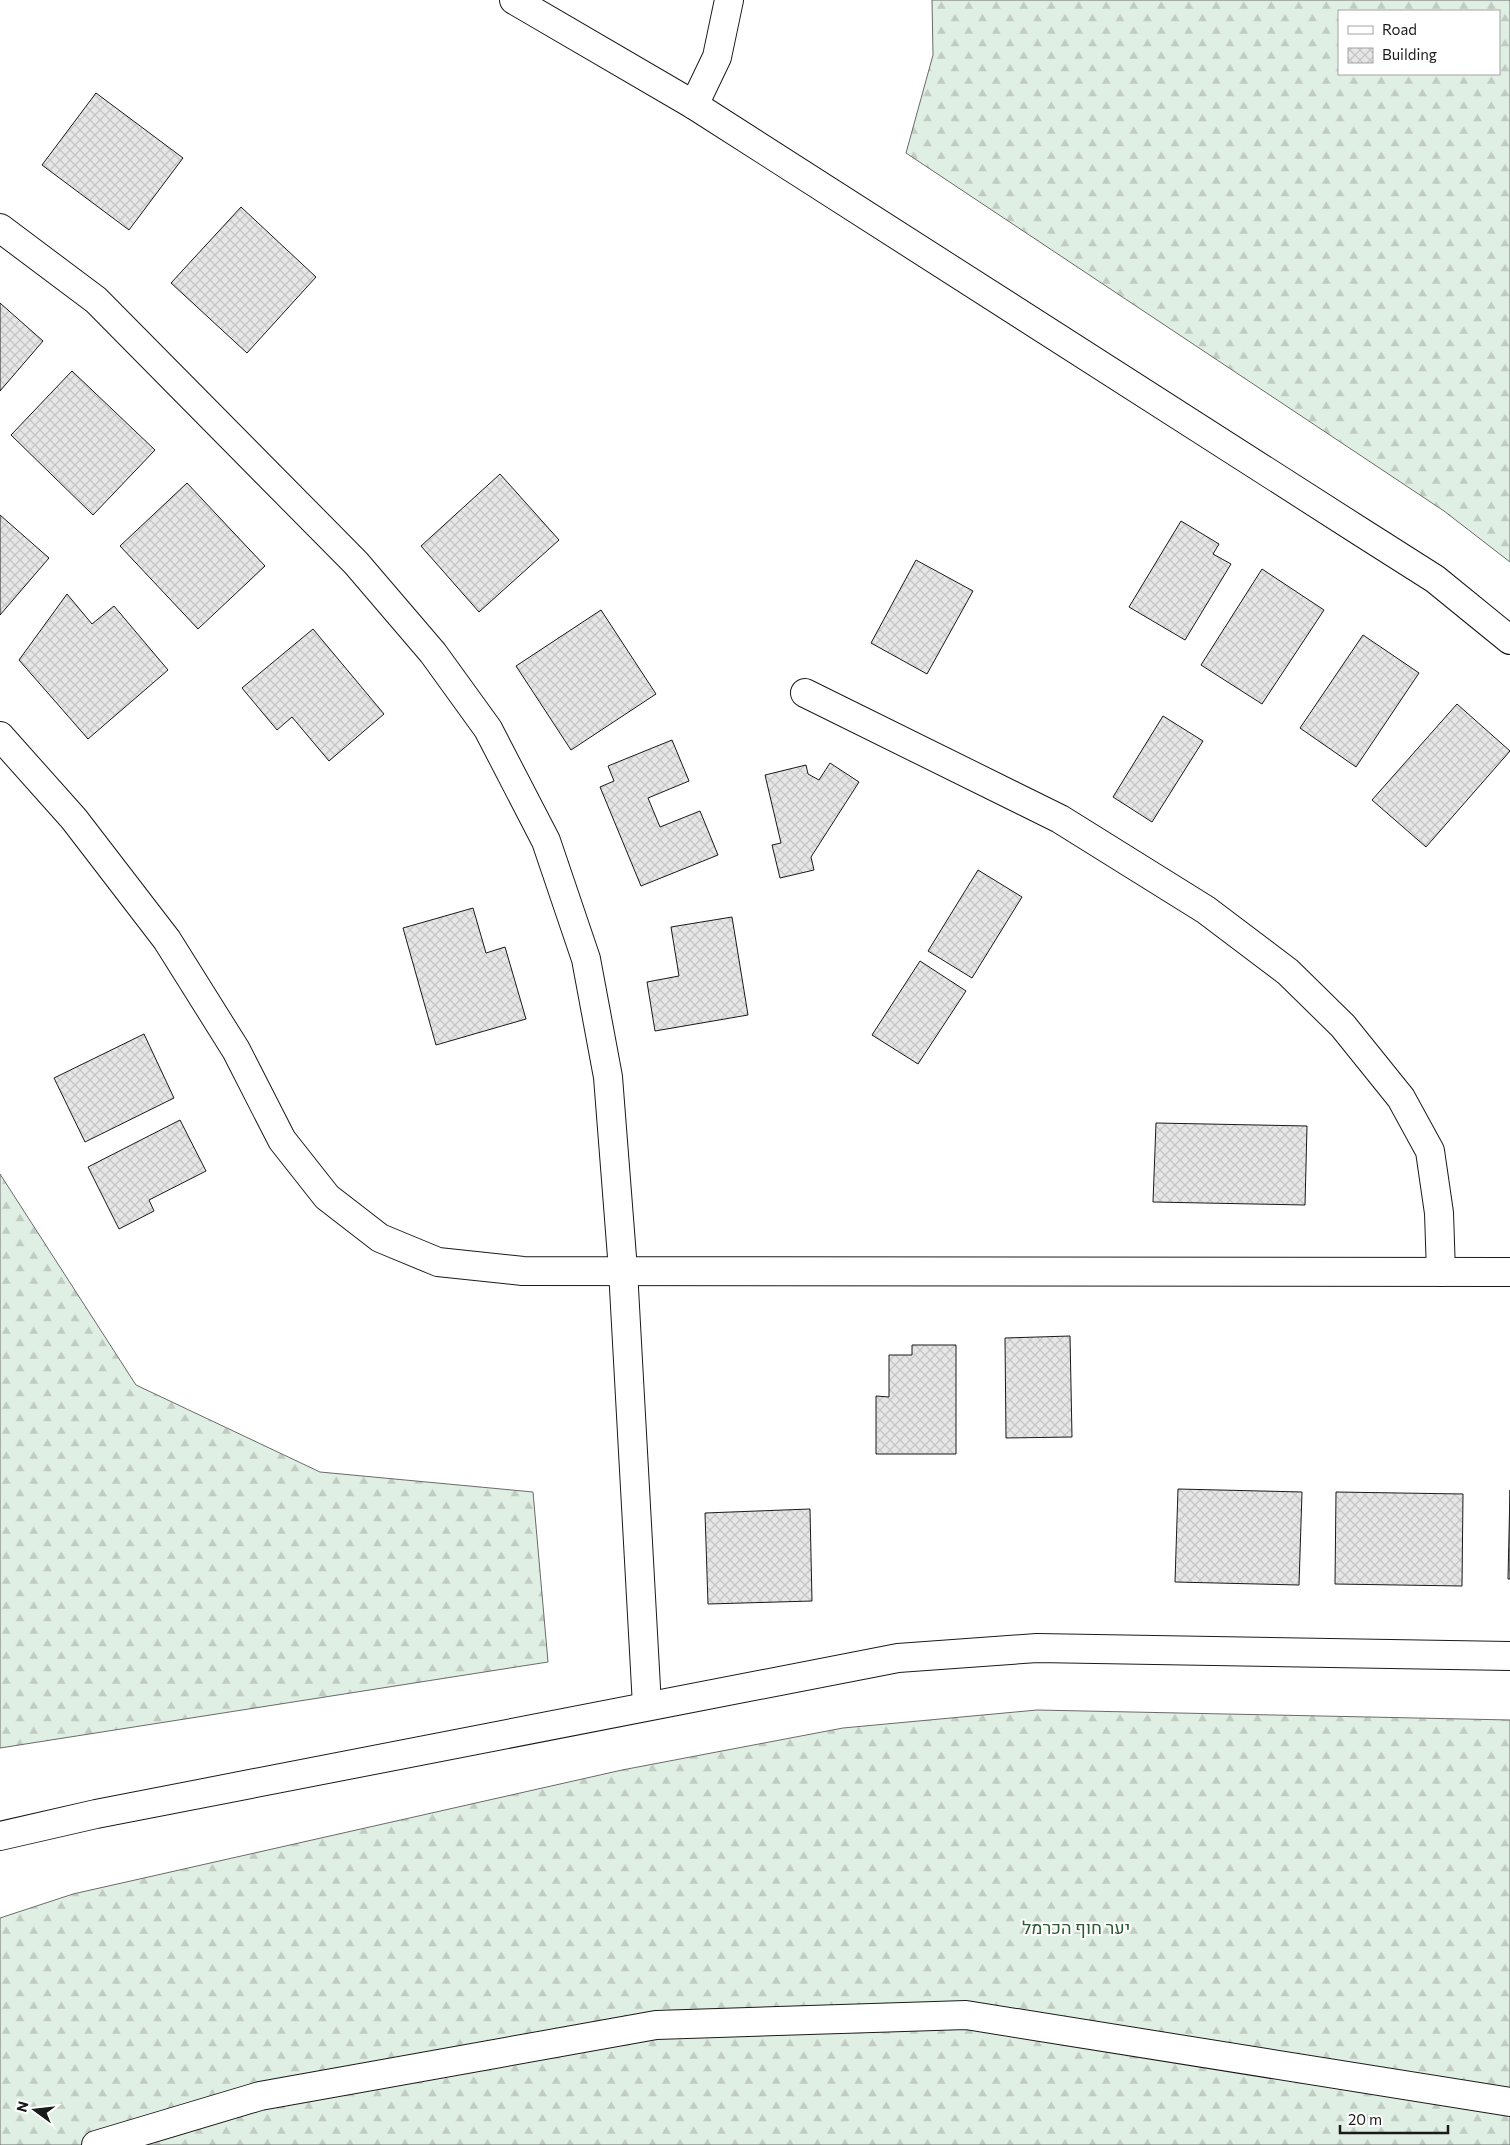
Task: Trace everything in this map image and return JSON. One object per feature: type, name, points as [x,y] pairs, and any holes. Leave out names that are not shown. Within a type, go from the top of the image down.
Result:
[{"type":"street","points":[[514,0],[694,105],[1435,580],[1510,640]]},
{"type":"street","points":[[694,105],[717,57],[729,0]]},
{"type":"street","points":[[0,228],[96,300],[356,563],[433,652],[488,729],[546,840],[586,959],[608,1077],[623,1270],[647,1706]]},
{"type":"street","points":[[805,694],[1060,820],[1206,910],[1288,972],[1343,1026],[1401,1098],[1430,1151],[1439,1213],[1441,1272]]},
{"type":"street","points":[[0,736],[74,819],[167,940],[236,1050],[282,1140],[327,1198],[380,1238],[438,1262],[523,1271],[1510,1272]]},
{"type":"street","points":[[0,1836],[96,1814],[898,1658],[1028,1649],[1510,1656]]},
{"type":"street","points":[[96,2145],[260,2096],[656,2025],[966,2015],[1510,2102]]},
{"type":"green space","points":[[932,0],[1510,0],[1510,562],[1444,511],[906,153],[933,55]]},
{"type":"green space","points":[[0,1174],[136,1385],[320,1472],[533,1492],[548,1662],[0,1748]]},
{"type":"green space","name":"יער חוף הכרמל","points":[[1037,1710],[1510,1720],[1510,2145],[0,2145],[0,1918],[73,1894],[622,1770],[843,1728]]},
{"type":"building","points":[[96,93],[183,158],[129,230],[42,165]]},
{"type":"building","points":[[241,207],[316,277],[247,353],[171,283]]},
{"type":"building","points":[[0,303],[43,341],[0,391]]},
{"type":"building","points":[[72,371],[155,450],[93,515],[11,435]]},
{"type":"building","points":[[500,474],[559,540],[479,612],[421,546]]},
{"type":"building","points":[[187,483],[265,566],[198,629],[120,546]]},
{"type":"building","points":[[0,515],[49,558],[0,615]]},
{"type":"building","points":[[1181,521],[1219,544],[1213,554],[1231,564],[1185,640],[1129,607]]},
{"type":"building","points":[[916,560],[973,591],[927,674],[871,643]]},
{"type":"building","points":[[1262,569],[1324,610],[1262,704],[1201,665]]},
{"type":"building","points":[[67,594],[92,624],[114,606],[168,670],[88,739],[19,660]]},
{"type":"building","points":[[601,610],[656,694],[571,750],[516,666]]},
{"type":"building","points":[[313,629],[384,714],[329,761],[292,717],[277,730],[242,688]]},
{"type":"building","points":[[1363,635],[1419,673],[1356,767],[1300,728]]},
{"type":"building","points":[[1457,704],[1510,751],[1426,847],[1372,800]]},
{"type":"building","points":[[1163,716],[1203,741],[1152,822],[1113,797]]},
{"type":"building","points":[[672,740],[689,781],[648,798],[660,827],[700,811],[718,855],[641,886],[600,787],[614,781],[608,766]]},
{"type":"building","points":[[830,763],[859,782],[811,857],[814,870],[780,878],[772,845],[781,843],[765,775],[806,765],[808,774],[819,780]]},
{"type":"building","points":[[978,870],[1022,897],[972,978],[928,951]]},
{"type":"building","points":[[473,908],[486,953],[505,947],[526,1019],[436,1045],[403,928]]},
{"type":"building","points":[[732,917],[748,1015],[655,1031],[647,982],[679,976],[671,927]]},
{"type":"building","points":[[920,961],[966,991],[918,1064],[872,1035]]},
{"type":"building","points":[[144,1034],[174,1098],[85,1142],[54,1078]]},
{"type":"building","points":[[180,1120],[206,1171],[149,1200],[154,1211],[119,1229],[88,1167]]},
{"type":"building","points":[[1156,1123],[1307,1126],[1305,1205],[1153,1202]]},
{"type":"building","points":[[1070,1336],[1072,1437],[1006,1438],[1005,1338]]},
{"type":"building","points":[[912,1345],[956,1345],[956,1454],[876,1454],[876,1396],[889,1397],[889,1355],[912,1355]]},
{"type":"building","points":[[1178,1489],[1302,1492],[1299,1585],[1175,1582]]},
{"type":"building","points":[[1510,1490],[1510,1579],[1508,1579]]},
{"type":"building","points":[[1336,1492],[1463,1494],[1462,1586],[1335,1584]]},
{"type":"building","points":[[810,1509],[812,1601],[708,1604],[705,1513]]}]
